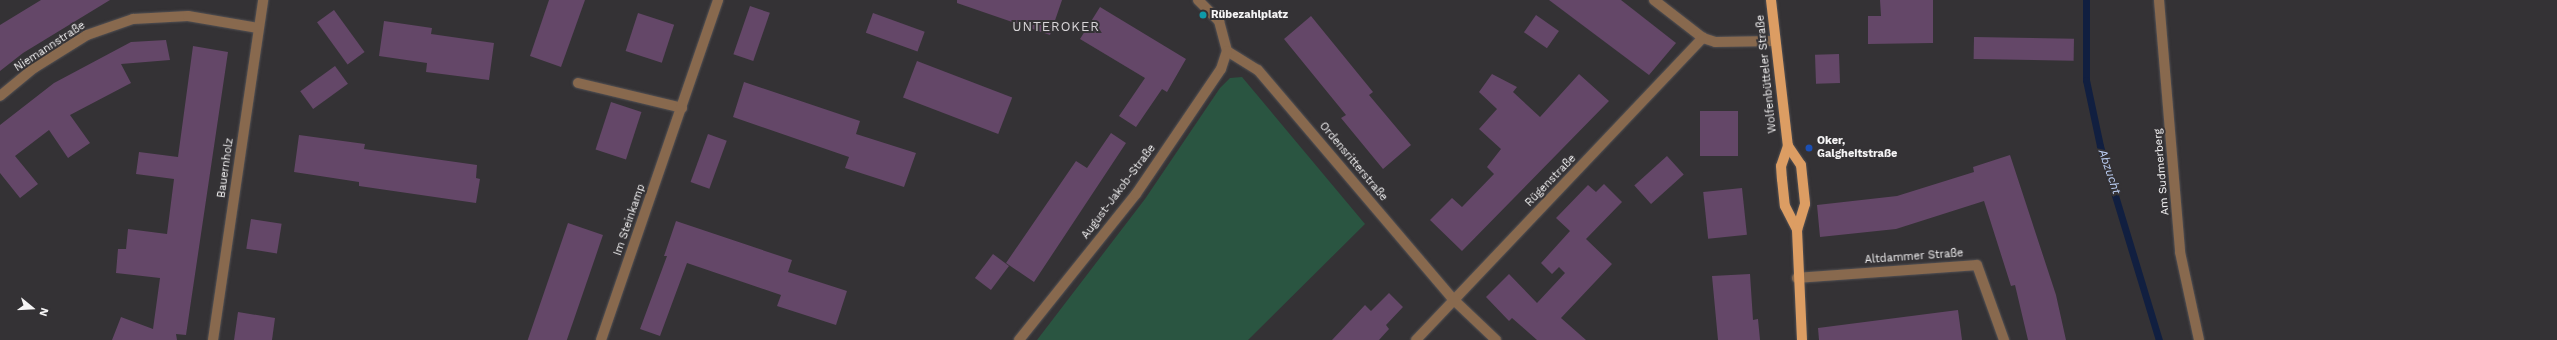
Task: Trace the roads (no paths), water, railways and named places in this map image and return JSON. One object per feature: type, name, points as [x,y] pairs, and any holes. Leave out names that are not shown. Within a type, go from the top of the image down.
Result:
[{"type":"main road","name":"Wolfenbütteler Straße","points":[[1771,0],[1788,146],[1781,166],[1785,206],[1797,230]]},
{"type":"main road","name":"Wolfenbütteler Straße","points":[[1788,146],[1801,165],[1805,204],[1797,230],[1797,278],[1802,340]]},
{"type":"street","name":"Bauernholz","points":[[213,340],[263,0]]},
{"type":"street","name":"Im Steinkamp","points":[[601,340],[718,0]]},
{"type":"street","points":[[1198,0],[1219,21],[1227,51]]},
{"type":"street","points":[[1654,0],[1703,38],[1731,44],[1775,41]]},
{"type":"street","name":"Am Sudmerberg","points":[[2159,0],[2180,252],[2200,340]]},
{"type":"street","name":"Niemannstraße","points":[[0,96],[34,68],[87,35],[133,19],[188,16],[258,28]]},
{"type":"street","name":"Rügenstraße","points":[[1416,340],[1703,38]]},
{"type":"street","name":"Ordensritterstraße","points":[[1227,51],[1258,70],[1454,300],[1496,340]]},
{"type":"street","name":"August-Jakob-Straße","points":[[1019,340],[1136,194],[1221,69],[1227,51]]},
{"type":"street","points":[[578,83],[682,108]]},
{"type":"street","name":"Altdammer Straße","points":[[1797,278],[1977,265],[2004,340]]},
{"type":"waterway","name":"Abzucht","points":[[2086,0],[2086,80],[2100,146],[2159,340]]},
{"type":"place","name":"Rübezahlplatz","points":[[1203,15]]},
{"type":"place","name":"Oker, Galgheitstraße","points":[[1809,148]]},
{"type":"district","name":"UNTEROKER","points":[[1056,27]]}]
